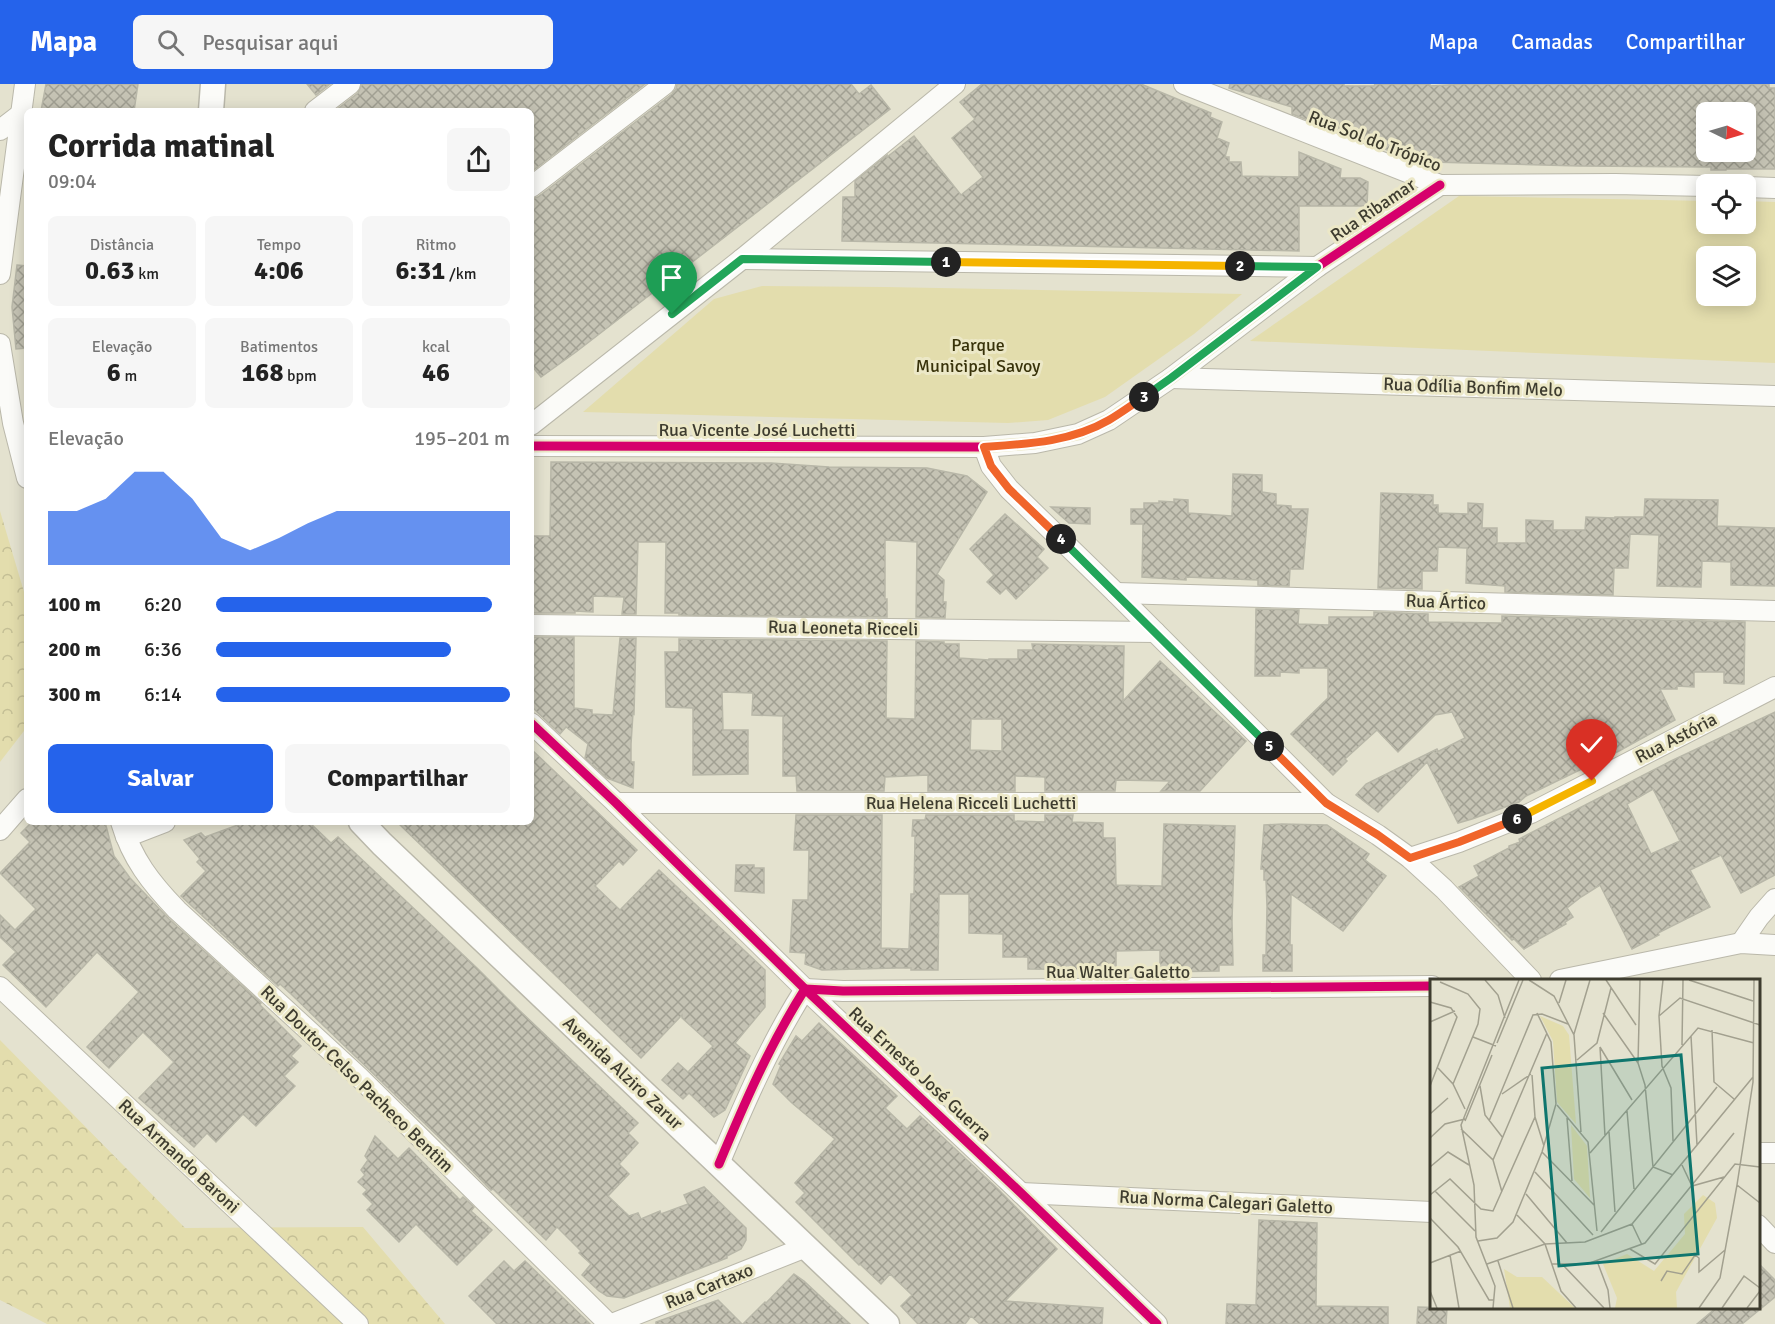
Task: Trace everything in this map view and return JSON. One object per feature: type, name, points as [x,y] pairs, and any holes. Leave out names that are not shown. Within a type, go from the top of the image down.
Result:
[{"type":"street","points":[[0,274],[25,84]]},
{"type":"street","points":[[211,108],[213,84]]},
{"type":"street","points":[[319,108],[350,84]]},
{"type":"street","points":[[534,185],[665,84]]},
{"type":"street","points":[[534,423],[742,259],[955,84]]},
{"type":"street","name":"Rua Sol do Trópico","points":[[1184,84],[1440,185],[1696,186]]},
{"type":"street","points":[[0,130],[21,114]]},
{"type":"street","name":"Rua Ribamar","points":[[984,447],[1035,443],[1078,434],[1109,420],[1171,378],[1317,267],[1440,185]]},
{"type":"street","points":[[1756,187],[1775,188]]},
{"type":"street","points":[[742,259],[1317,267]]},
{"type":"street","points":[[0,344],[7,425],[24,470]]},
{"type":"street","name":"Rua Odília Bonfim Melo","points":[[1171,378],[1775,396]]},
{"type":"street","name":"Rua Vicente José Luchetti","points":[[534,446],[984,447]]},
{"type":"street","points":[[984,447],[991,466],[1009,489],[1326,803],[1410,858],[1529,979]]},
{"type":"street","name":"Rua Ártico","points":[[1116,593],[1775,612]]},
{"type":"street","name":"Rua Leoneta Ricceli","points":[[534,625],[1155,632]]},
{"type":"street","name":"Rua Astória","points":[[1410,858],[1459,842],[1531,813],[1775,687]]},
{"type":"street","name":"Rua Ernesto José Guerra","points":[[534,726],[805,989],[1021,1192],[1157,1324]]},
{"type":"street","points":[[0,830],[24,802]]},
{"type":"street","name":"Rua Helena Ricceli Luchetti","points":[[616,803],[1326,803]]},
{"type":"street","points":[[124,829],[147,825]]},
{"type":"street","name":"Avenida Alziro Zarur","points":[[364,825],[887,1324]]},
{"type":"street","name":"Rua Doutor Celso Pacheco Bentim","points":[[124,829],[138,863],[155,887],[177,910],[358,1076],[611,1324]]},
{"type":"street","points":[[1740,943],[1775,899]]},
{"type":"street","points":[[1569,979],[1740,943],[1775,945]]},
{"type":"street","name":"Rua Walter Galetto","points":[[805,989],[855,991],[1430,986]]},
{"type":"street","name":"Rua Armando Baroni","points":[[0,987],[358,1324]]},
{"type":"street","points":[[719,1164],[774,1043],[805,989]]},
{"type":"street","name":"Rua Norma Calegari Galetto","points":[[1021,1192],[1430,1212]]},
{"type":"street","points":[[1760,1227],[1775,1243]]},
{"type":"street","name":"Rua Cartaxo","points":[[611,1324],[806,1247]]},
{"type":"green space","points":[[1459,196],[1696,201],[1696,234],[1756,234],[1756,201],[1775,202],[1775,363],[1250,341]]},
{"type":"green space","name":"Parque Municipal Savoy","points":[[762,286],[1242,294],[1194,334],[1105,397],[1048,420],[1008,423],[583,412],[714,299]]},
{"type":"green space","points":[[0,511],[24,592],[24,731],[0,762]]},
{"type":"green space","points":[[0,1040],[185,1228],[363,1227],[445,1324],[47,1324],[0,1300]]},
{"type":"building","points":[[46,84],[138,84],[134,108],[42,108]]},
{"type":"building","points":[[307,84],[330,84],[316,95]]},
{"type":"building","points":[[362,84],[645,84],[534,170],[534,108],[339,108],[358,93]]},
{"type":"building","points":[[677,84],[851,84],[859,94],[871,85],[890,109],[541,377],[534,369],[534,198],[676,89]]},
{"type":"building","points":[[982,84],[1141,84],[1211,113],[1210,117],[1222,122],[1217,138],[1229,143],[1225,157],[1229,157],[1229,162],[1241,162],[1242,176],[1299,177],[1299,152],[1341,169],[1340,178],[1360,178],[1368,182],[1367,206],[1299,206],[1299,251],[842,241],[843,197],[855,197],[855,181],[914,136],[961,195],[983,177],[952,138],[975,119],[960,102]]},
{"type":"building","points":[[1230,84],[1374,86],[1375,84],[1430,84],[1430,86],[1463,84],[1769,84],[1769,88],[1775,88],[1775,169],[1711,170],[1711,167],[1431,162],[1400,156],[1358,136],[1292,114],[1292,107],[1229,88]]},
{"type":"building","points":[[17,265],[24,266],[24,348],[16,349],[12,307]]},
{"type":"building","points":[[551,462],[771,463],[829,467],[927,468],[967,476],[987,492],[937,574],[944,580],[945,618],[916,617],[917,542],[885,540],[887,617],[665,613],[666,542],[638,542],[636,614],[622,614],[624,597],[593,596],[593,612],[534,613],[534,536],[550,536]]},
{"type":"building","points":[[1233,474],[1262,475],[1262,492],[1276,494],[1276,505],[1291,506],[1291,509],[1308,509],[1303,569],[1290,569],[1289,586],[1258,585],[1258,580],[1186,577],[1186,580],[1142,577],[1143,524],[1131,524],[1131,509],[1144,509],[1144,503],[1174,502],[1174,499],[1188,500],[1188,513],[1232,516]]},
{"type":"building","points":[[1381,493],[1433,495],[1433,505],[1438,505],[1438,513],[1468,514],[1468,503],[1483,504],[1482,528],[1497,528],[1497,543],[1526,543],[1526,520],[1553,521],[1553,530],[1585,530],[1586,517],[1644,517],[1645,499],[1718,500],[1717,526],[1775,528],[1775,586],[1731,585],[1731,562],[1702,561],[1701,587],[1657,586],[1659,535],[1630,534],[1628,568],[1614,568],[1613,595],[1505,592],[1505,586],[1466,583],[1467,548],[1438,547],[1437,571],[1422,571],[1422,589],[1378,588]]},
{"type":"building","points":[[1051,507],[1090,508],[1090,524],[1069,523]]},
{"type":"building","points":[[1005,514],[1044,549],[1037,557],[1048,568],[1016,599],[1006,588],[1000,594],[987,582],[994,575],[970,549]]},
{"type":"building","points":[[1256,609],[1299,610],[1298,624],[1329,625],[1329,617],[1374,617],[1374,612],[1428,614],[1428,622],[1502,623],[1502,616],[1745,622],[1744,684],[1724,683],[1724,672],[1694,672],[1694,687],[1677,686],[1677,689],[1660,689],[1675,720],[1619,751],[1526,796],[1519,802],[1472,819],[1458,823],[1427,762],[1378,812],[1356,795],[1366,784],[1437,749],[1435,753],[1465,738],[1452,712],[1435,715],[1398,752],[1377,730],[1345,759],[1347,761],[1333,775],[1291,734],[1328,698],[1328,668],[1299,668],[1299,673],[1280,672],[1280,676],[1255,676]]},
{"type":"building","points":[[534,637],[574,637],[574,708],[592,710],[592,714],[613,715],[620,638],[636,638],[631,744],[631,762],[634,762],[633,788],[607,778],[585,758],[588,744],[566,727],[560,734],[534,709]]},
{"type":"building","points":[[679,639],[887,641],[886,718],[915,719],[916,641],[959,644],[959,658],[989,660],[1018,659],[1018,650],[1033,650],[1032,644],[1124,646],[1123,701],[1160,661],[1246,741],[1200,791],[1161,791],[1170,781],[1116,780],[1115,791],[1045,791],[1045,777],[1015,776],[1015,791],[928,791],[928,775],[885,777],[884,791],[797,791],[796,776],[783,776],[783,716],[752,715],[753,693],[722,692],[723,730],[748,730],[748,774],[693,775],[693,708],[666,707],[665,652],[679,652]],"holes":[[[971,719],[1002,719],[1002,751],[970,750]]]},
{"type":"building","points":[[1775,712],[1775,875],[1741,893],[1721,855],[1690,870],[1710,907],[1632,949],[1600,885],[1567,908],[1573,917],[1565,922],[1566,924],[1524,949],[1459,887],[1479,876],[1474,866],[1520,842],[1519,839],[1671,761]],"holes":[[[1653,789],[1680,841],[1651,854],[1627,804]]]},
{"type":"building","points":[[534,752],[637,850],[623,865],[619,861],[595,886],[620,910],[659,870],[765,970],[765,1007],[735,1043],[750,1056],[725,1110],[714,1117],[689,1093],[683,1099],[662,1080],[678,1063],[688,1072],[713,1046],[682,1018],[682,1015],[641,1058],[400,825],[534,825]]},
{"type":"building","points":[[796,815],[882,815],[881,948],[909,949],[911,894],[914,894],[913,820],[925,820],[926,815],[1014,815],[1014,821],[1045,822],[1045,815],[1073,815],[1072,822],[1103,823],[1103,838],[1115,838],[1116,885],[1162,886],[1164,824],[1235,826],[1233,965],[1219,965],[1219,971],[1160,972],[1160,950],[1116,951],[1116,970],[1028,969],[1028,957],[1003,957],[1003,934],[969,933],[969,894],[939,894],[938,970],[896,968],[822,970],[805,964],[806,953],[790,952],[793,900],[808,900],[809,850],[794,850]]},
{"type":"building","points":[[29,825],[106,825],[114,856],[130,878],[169,919],[261,1003],[260,1005],[301,1046],[291,1056],[298,1062],[284,1076],[295,1086],[256,1126],[243,1114],[216,1142],[207,1133],[194,1147],[139,1098],[174,1062],[143,1032],[109,1068],[87,1047],[139,992],[97,952],[46,1007],[3,965],[16,952],[0,937],[0,915],[15,930],[36,909],[0,873],[30,842],[21,833]]},
{"type":"building","points":[[238,825],[312,825],[331,843],[338,837],[638,1123],[628,1133],[638,1143],[619,1164],[629,1174],[608,1196],[629,1216],[638,1213],[641,1219],[660,1211],[661,1214],[688,1204],[684,1195],[704,1187],[746,1228],[746,1240],[741,1249],[727,1258],[624,1298],[607,1296],[599,1291],[582,1275],[591,1264],[557,1227],[546,1240],[493,1189],[491,1190],[291,994],[280,984],[278,986],[181,896],[206,871],[197,862],[200,859],[184,840],[201,833],[205,837]]},
{"type":"building","points":[[1264,825],[1327,825],[1369,854],[1365,860],[1386,876],[1343,931],[1291,894],[1292,971],[1263,971],[1263,955],[1266,955],[1267,907],[1266,880],[1264,880],[1264,869],[1261,869]]},
{"type":"building","points":[[736,865],[754,865],[754,868],[764,868],[764,893],[735,891]]},
{"type":"building","points":[[819,1023],[897,1096],[885,1108],[907,1129],[920,1116],[998,1189],[1057,1249],[1005,1301],[1103,1308],[1102,1324],[980,1324],[971,1316],[965,1324],[918,1324],[901,1306],[912,1295],[890,1274],[881,1284],[796,1202],[805,1193],[795,1183],[835,1139],[773,1084],[781,1065],[779,1064],[796,1036],[802,1041]]},
{"type":"building","points":[[375,1136],[398,1159],[409,1148],[460,1200],[463,1197],[474,1207],[471,1211],[492,1230],[457,1265],[416,1224],[399,1242],[367,1210],[373,1204],[363,1194],[367,1190],[358,1182],[365,1175],[361,1170],[368,1160],[365,1156]]},
{"type":"building","points":[[1259,1220],[1317,1223],[1316,1306],[1388,1307],[1388,1324],[1226,1324],[1227,1304],[1256,1305]]},
{"type":"building","points":[[504,1261],[514,1271],[525,1261],[590,1324],[497,1324],[469,1296]]},
{"type":"building","points":[[1760,1265],[1775,1280],[1775,1297],[1742,1324],[1697,1324],[1715,1309],[1760,1309]]},
{"type":"building","points":[[794,1274],[804,1281],[850,1324],[743,1324]]},
{"type":"building","points":[[718,1300],[742,1324],[656,1324],[656,1322]]},
{"type":"building","points":[[1418,1307],[1447,1309],[1446,1324],[1417,1324]]},
{"type":"cycle path","points":[[534,446],[984,447],[1035,443],[1078,434],[1109,420],[1171,378],[1317,267],[1440,185]]},
{"type":"cycle path","points":[[534,726],[805,989],[1157,1324]]},
{"type":"cycle path","points":[[719,1164],[769,1053],[805,989],[843,991],[1430,986]]},
{"type":"route","points":[[672,314],[742,259],[1317,267],[1171,378],[1109,420],[1078,434],[1035,443],[984,447],[991,466],[1009,489],[1326,803],[1410,858],[1498,827],[1531,813],[1592,781]]}]
